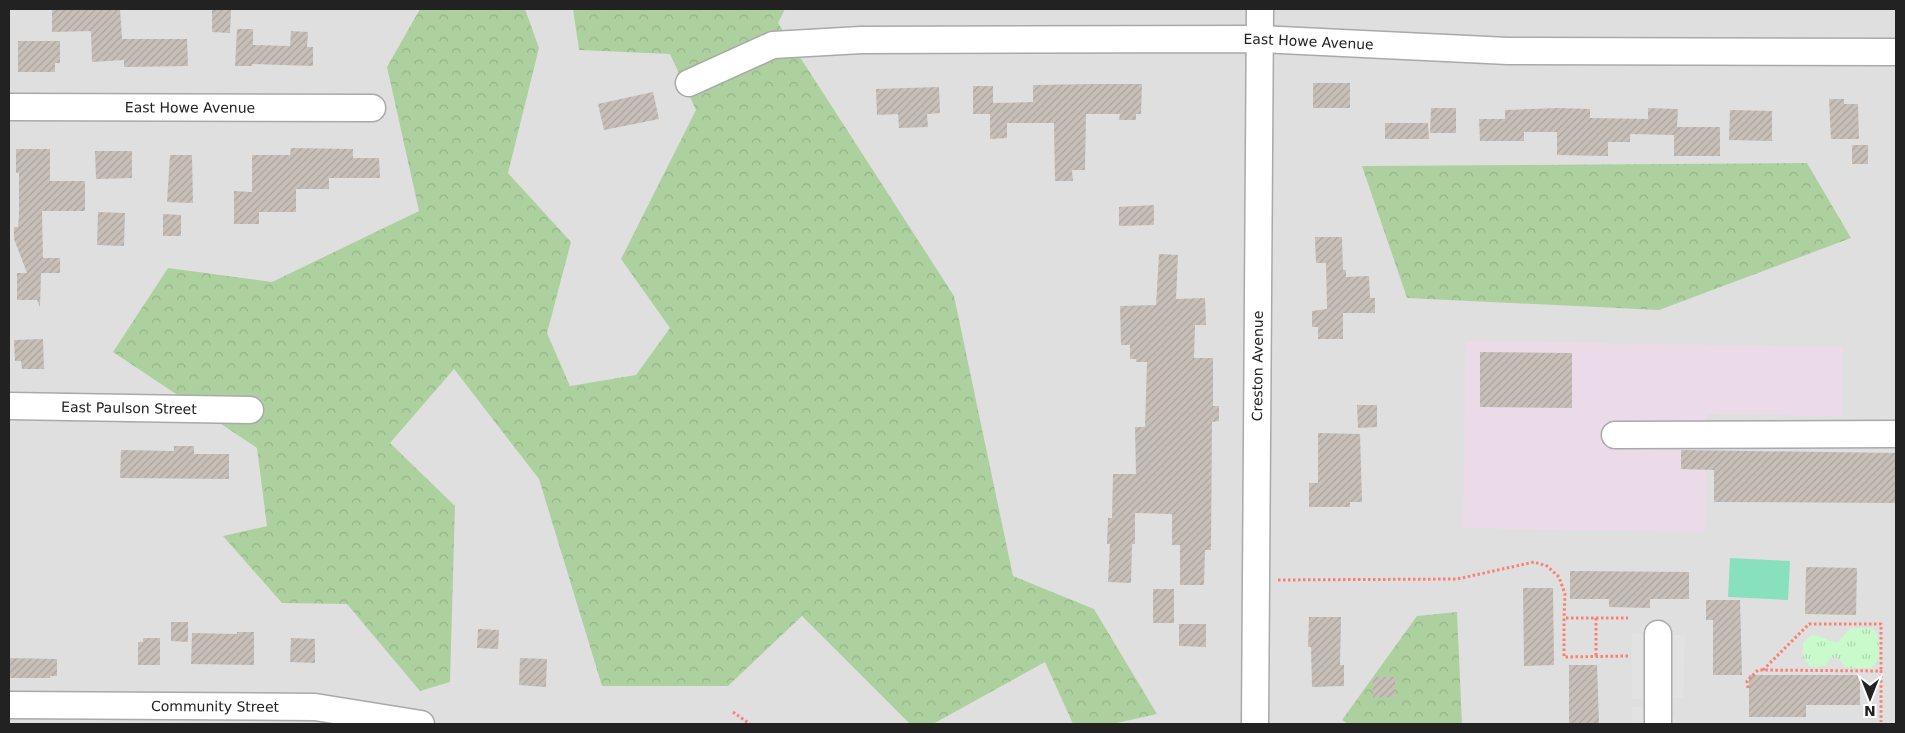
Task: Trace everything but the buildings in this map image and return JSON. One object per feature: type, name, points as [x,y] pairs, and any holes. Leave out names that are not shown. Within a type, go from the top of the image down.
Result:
[{"type":"street","name":"Creston Avenue","points":[[1255,724],[1260,9]]},
{"type":"street","name":"East Howe Avenue","points":[[689,83],[773,45],[861,40],[1260,39],[1508,51],[1896,52]]},
{"type":"street","name":"East Howe Avenue","points":[[9,107],[372,108]]},
{"type":"street","name":"East Paulson Street","points":[[9,406],[250,410]]},
{"type":"street","points":[[1615,435],[1896,434]]},
{"type":"street","points":[[1658,634],[1658,724]]},
{"type":"street","name":"Community Street","points":[[9,704],[315,707],[415,724]]},
{"type":"path","points":[[1256,581],[1457,579],[1534,562],[1547,566],[1559,577],[1565,594],[1564,657],[1628,656]]},
{"type":"path","points":[[1564,618],[1628,618]]},
{"type":"path","points":[[1596,618],[1596,656]]},
{"type":"path","points":[[1763,670],[1809,624],[1881,624],[1881,722]]},
{"type":"path","points":[[1748,688],[1747,681],[1758,670],[1881,671]]},
{"type":"path","points":[[733,712],[750,724]]},
{"type":"shaded area","points":[[9,9],[1896,9],[1896,724],[9,724]]},
{"type":"shaded area","points":[[1466,341],[1843,347],[1842,416],[1707,414],[1705,532],[1463,528]]},
{"type":"shaded area","points":[[1632,634],[1685,635],[1683,698],[1671,698],[1670,714],[1677,724],[1632,724],[1632,707],[1646,707],[1646,699],[1632,699]]},
{"type":"green space","points":[[420,9],[525,9],[539,48],[508,173],[571,242],[547,333],[570,386],[636,375],[670,328],[621,259],[696,110],[670,54],[579,50],[573,9],[785,9],[778,23],[954,296],[1013,576],[1094,609],[1157,714],[1112,724],[1073,724],[1045,662],[933,724],[910,724],[802,616],[728,686],[602,686],[539,479],[454,369],[390,443],[455,506],[450,682],[420,691],[347,604],[282,603],[223,536],[267,526],[257,448],[113,352],[168,268],[272,282],[419,211],[387,67]]},
{"type":"green space","points":[[1807,163],[1851,238],[1659,310],[1407,298],[1362,166]]},
{"type":"green space","points":[[1730,558],[1790,561],[1788,600],[1728,597]]},
{"type":"green space","points":[[1457,612],[1462,724],[1348,724],[1342,720],[1417,616]]},
{"type":"green space","points":[[1851,628],[1872,628],[1878,634],[1879,659],[1871,668],[1846,668],[1838,658],[1830,658],[1825,666],[1811,667],[1803,658],[1803,643],[1812,635],[1838,642]]}]
